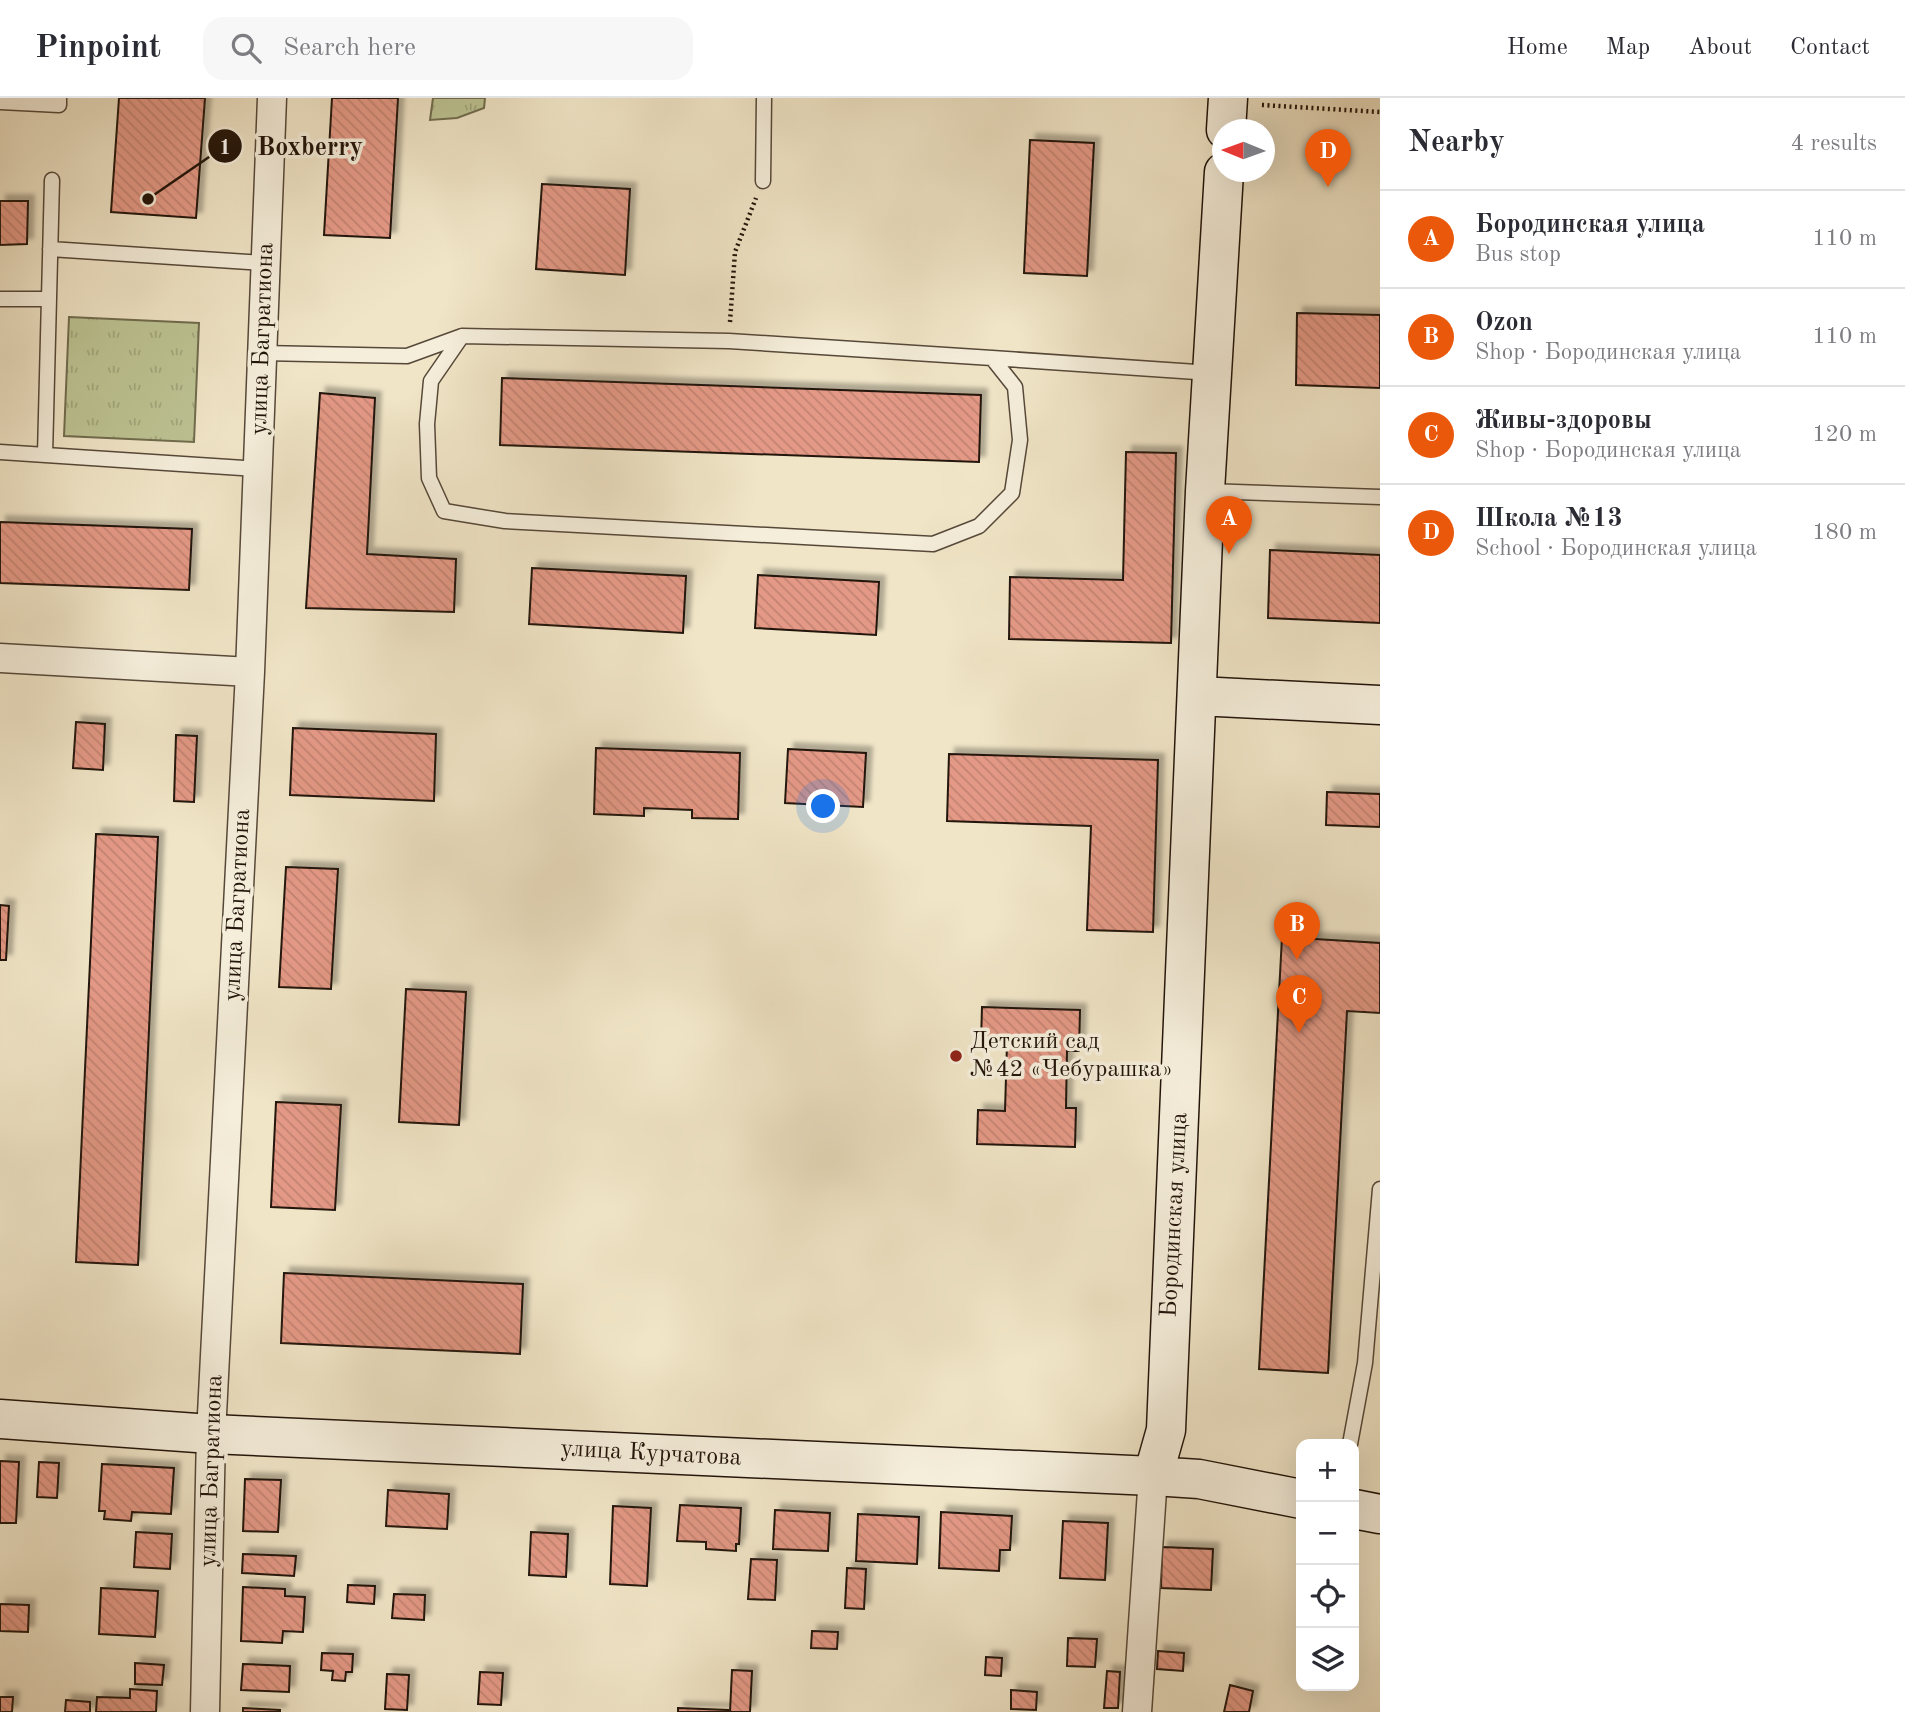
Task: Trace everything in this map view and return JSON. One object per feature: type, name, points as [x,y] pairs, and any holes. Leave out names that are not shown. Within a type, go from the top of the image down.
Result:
[{"type":"street","name":"улица Багратиона","points":[[205,1712],[211,1434],[250,672],[272,98]]},
{"type":"street","points":[[1227,119],[1228,98]]},
{"type":"street","name":"Бородинская улица","points":[[1137,1712],[1153,1476],[1166,1430],[1205,491],[1223,182]]},
{"type":"street","points":[[0,658],[250,672]]},
{"type":"street","points":[[1198,696],[1380,705]]},
{"type":"street","name":"улица Курчатова","points":[[0,1419],[211,1434],[1153,1476],[1199,1479],[1296,1498]]},
{"type":"street","points":[[1359,1510],[1380,1514]]},
{"type":"lane","points":[[0,102],[59,105],[59,98]]},
{"type":"lane","points":[[763,181],[764,98]]},
{"type":"lane","points":[[45,455],[52,180]]},
{"type":"lane","points":[[50,249],[265,263]]},
{"type":"lane","points":[[0,299],[49,299]]},
{"type":"lane","points":[[262,353],[407,356],[462,337],[729,341],[1212,373]]},
{"type":"lane","points":[[462,337],[431,382],[428,424],[429,478],[444,511],[505,521],[933,544],[979,526],[1012,493],[1020,440],[1015,387],[992,358]]},
{"type":"lane","points":[[0,453],[258,469]]},
{"type":"lane","points":[[1205,491],[1380,497]]},
{"type":"lane","points":[[1350,1439],[1364,1363],[1377,1259],[1380,1189]]},
{"type":"path","points":[[1266,105],[1380,111]]},
{"type":"path","points":[[729,341],[735,252],[763,181]]},
{"type":"green space","points":[[433,98],[485,98],[484,108],[457,118],[430,120]]},
{"type":"green space","points":[[69,317],[199,323],[194,442],[64,436]]},
{"type":"building","points":[[119,98],[205,98],[196,218],[111,212]]},
{"type":"building","points":[[332,98],[398,98],[390,238],[324,235]]},
{"type":"building","points":[[1030,140],[1094,143],[1087,276],[1024,273]]},
{"type":"building","points":[[542,184],[630,189],[625,275],[536,269]]},
{"type":"building","points":[[0,201],[28,201],[27,244],[0,245]]},
{"type":"building","points":[[1297,313],[1380,315],[1380,388],[1296,385]]},
{"type":"building","points":[[502,378],[981,395],[979,462],[500,445]]},
{"type":"building","points":[[320,393],[375,398],[367,554],[456,559],[454,612],[306,608]]},
{"type":"building","points":[[1126,452],[1176,453],[1171,643],[1009,639],[1010,577],[1123,580]]},
{"type":"building","points":[[0,522],[192,529],[189,590],[0,583]]},
{"type":"building","points":[[1270,550],[1380,555],[1380,623],[1268,618]]},
{"type":"building","points":[[532,568],[686,576],[683,633],[529,624]]},
{"type":"building","points":[[758,575],[879,582],[876,635],[755,628]]},
{"type":"building","points":[[76,722],[105,724],[103,770],[73,768]]},
{"type":"building","points":[[293,728],[436,734],[434,801],[290,795]]},
{"type":"building","points":[[176,735],[197,736],[194,802],[174,801]]},
{"type":"building","points":[[596,748],[740,753],[738,819],[692,818],[692,810],[644,808],[644,816],[594,814]]},
{"type":"building","points":[[788,749],[866,753],[863,807],[785,803]]},
{"type":"building","points":[[949,754],[1158,760],[1153,932],[1087,930],[1091,826],[947,821]]},
{"type":"building","points":[[1327,792],[1380,794],[1380,827],[1326,825]]},
{"type":"building","points":[[96,834],[158,837],[138,1265],[76,1262]]},
{"type":"building","points":[[286,867],[338,869],[331,989],[279,987]]},
{"type":"building","points":[[0,905],[9,906],[6,960],[0,960]]},
{"type":"building","points":[[1282,937],[1380,943],[1380,1013],[1347,1011],[1328,1373],[1259,1369]]},
{"type":"building","points":[[406,989],[466,992],[459,1125],[399,1122]]},
{"type":"building","points":[[982,1007],[1080,1010],[1079,1051],[1067,1051],[1066,1108],[1076,1108],[1075,1147],[977,1144],[978,1110],[1005,1111],[1007,1043],[981,1042]]},
{"type":"building","points":[[276,1102],[341,1105],[335,1210],[271,1207]]},
{"type":"building","points":[[284,1273],[523,1284],[520,1354],[281,1343]]},
{"type":"building","points":[[0,1461],[19,1462],[16,1523],[0,1523]]},
{"type":"building","points":[[39,1462],[59,1463],[57,1498],[37,1497]]},
{"type":"building","points":[[102,1464],[174,1468],[171,1514],[132,1512],[131,1521],[104,1519],[105,1511],[99,1511]]},
{"type":"building","points":[[245,1479],[281,1480],[278,1532],[243,1531]]},
{"type":"building","points":[[388,1490],[449,1494],[447,1529],[386,1526]]},
{"type":"building","points":[[680,1505],[741,1508],[739,1544],[736,1544],[736,1551],[706,1549],[706,1542],[677,1541]]},
{"type":"building","points":[[613,1506],[651,1508],[647,1586],[610,1584]]},
{"type":"building","points":[[775,1510],[830,1513],[828,1551],[773,1549]]},
{"type":"building","points":[[941,1512],[1012,1516],[1010,1550],[1000,1550],[999,1571],[939,1568]]},
{"type":"building","points":[[858,1514],[919,1517],[917,1564],[856,1561]]},
{"type":"building","points":[[1063,1521],[1108,1523],[1105,1580],[1060,1578]]},
{"type":"building","points":[[136,1532],[172,1534],[170,1569],[134,1567]]},
{"type":"building","points":[[531,1532],[568,1534],[566,1577],[529,1575]]},
{"type":"building","points":[[1162,1547],[1213,1549],[1211,1590],[1161,1588]]},
{"type":"building","points":[[243,1554],[296,1556],[294,1576],[242,1573]]},
{"type":"building","points":[[751,1559],[777,1560],[775,1600],[748,1599]]},
{"type":"building","points":[[847,1568],[866,1569],[864,1609],[845,1608]]},
{"type":"building","points":[[348,1585],[375,1586],[374,1604],[347,1602]]},
{"type":"building","points":[[243,1587],[285,1589],[285,1596],[305,1597],[303,1632],[283,1631],[282,1643],[241,1641]]},
{"type":"building","points":[[101,1588],[158,1591],[155,1637],[99,1634]]},
{"type":"building","points":[[394,1594],[425,1595],[424,1620],[392,1618]]},
{"type":"building","points":[[0,1604],[29,1605],[28,1632],[0,1631]]},
{"type":"building","points":[[812,1631],[838,1632],[837,1649],[811,1648]]},
{"type":"building","points":[[1068,1638],[1097,1639],[1095,1667],[1067,1666]]},
{"type":"building","points":[[1158,1651],[1184,1653],[1183,1671],[1157,1669]]},
{"type":"building","points":[[322,1653],[353,1654],[352,1672],[346,1672],[345,1681],[332,1680],[333,1671],[321,1670]]},
{"type":"building","points":[[986,1657],[1002,1658],[1001,1676],[985,1675]]},
{"type":"building","points":[[135,1663],[164,1665],[162,1685],[135,1684]]},
{"type":"building","points":[[243,1664],[290,1666],[289,1692],[241,1690]]},
{"type":"building","points":[[732,1670],[752,1671],[750,1712],[730,1712]]},
{"type":"building","points":[[1107,1671],[1120,1672],[1118,1708],[1104,1708]]},
{"type":"building","points":[[480,1672],[503,1673],[501,1705],[478,1704]]},
{"type":"building","points":[[387,1674],[409,1675],[407,1710],[385,1709]]},
{"type":"building","points":[[1230,1685],[1253,1691],[1249,1712],[1224,1712]]},
{"type":"building","points":[[130,1689],[157,1691],[156,1712],[96,1712],[97,1697],[130,1698]]},
{"type":"building","points":[[1011,1690],[1037,1692],[1036,1710],[1011,1709]]},
{"type":"building","points":[[0,1697],[13,1697],[12,1712],[0,1712]]},
{"type":"building","points":[[66,1700],[90,1702],[90,1712],[65,1712]]},
{"type":"building","points":[[243,1708],[280,1710],[280,1712],[243,1712]]},
{"type":"building","points":[[678,1708],[728,1710],[728,1712],[678,1712]]},
{"type":"place","name":"Школа №13","points":[[1328,187]]},
{"type":"place","name":"Boxberry","points":[[148,199]]},
{"type":"place","name":"Бородинская улица","points":[[1229,554]]},
{"type":"place","name":"Ozon","points":[[1297,960]]},
{"type":"place","name":"Живы-здоровы","points":[[1299,1033]]},
{"type":"place","name":"Детский сад №42 «Чебурашка»","points":[[956,1056]]}]
